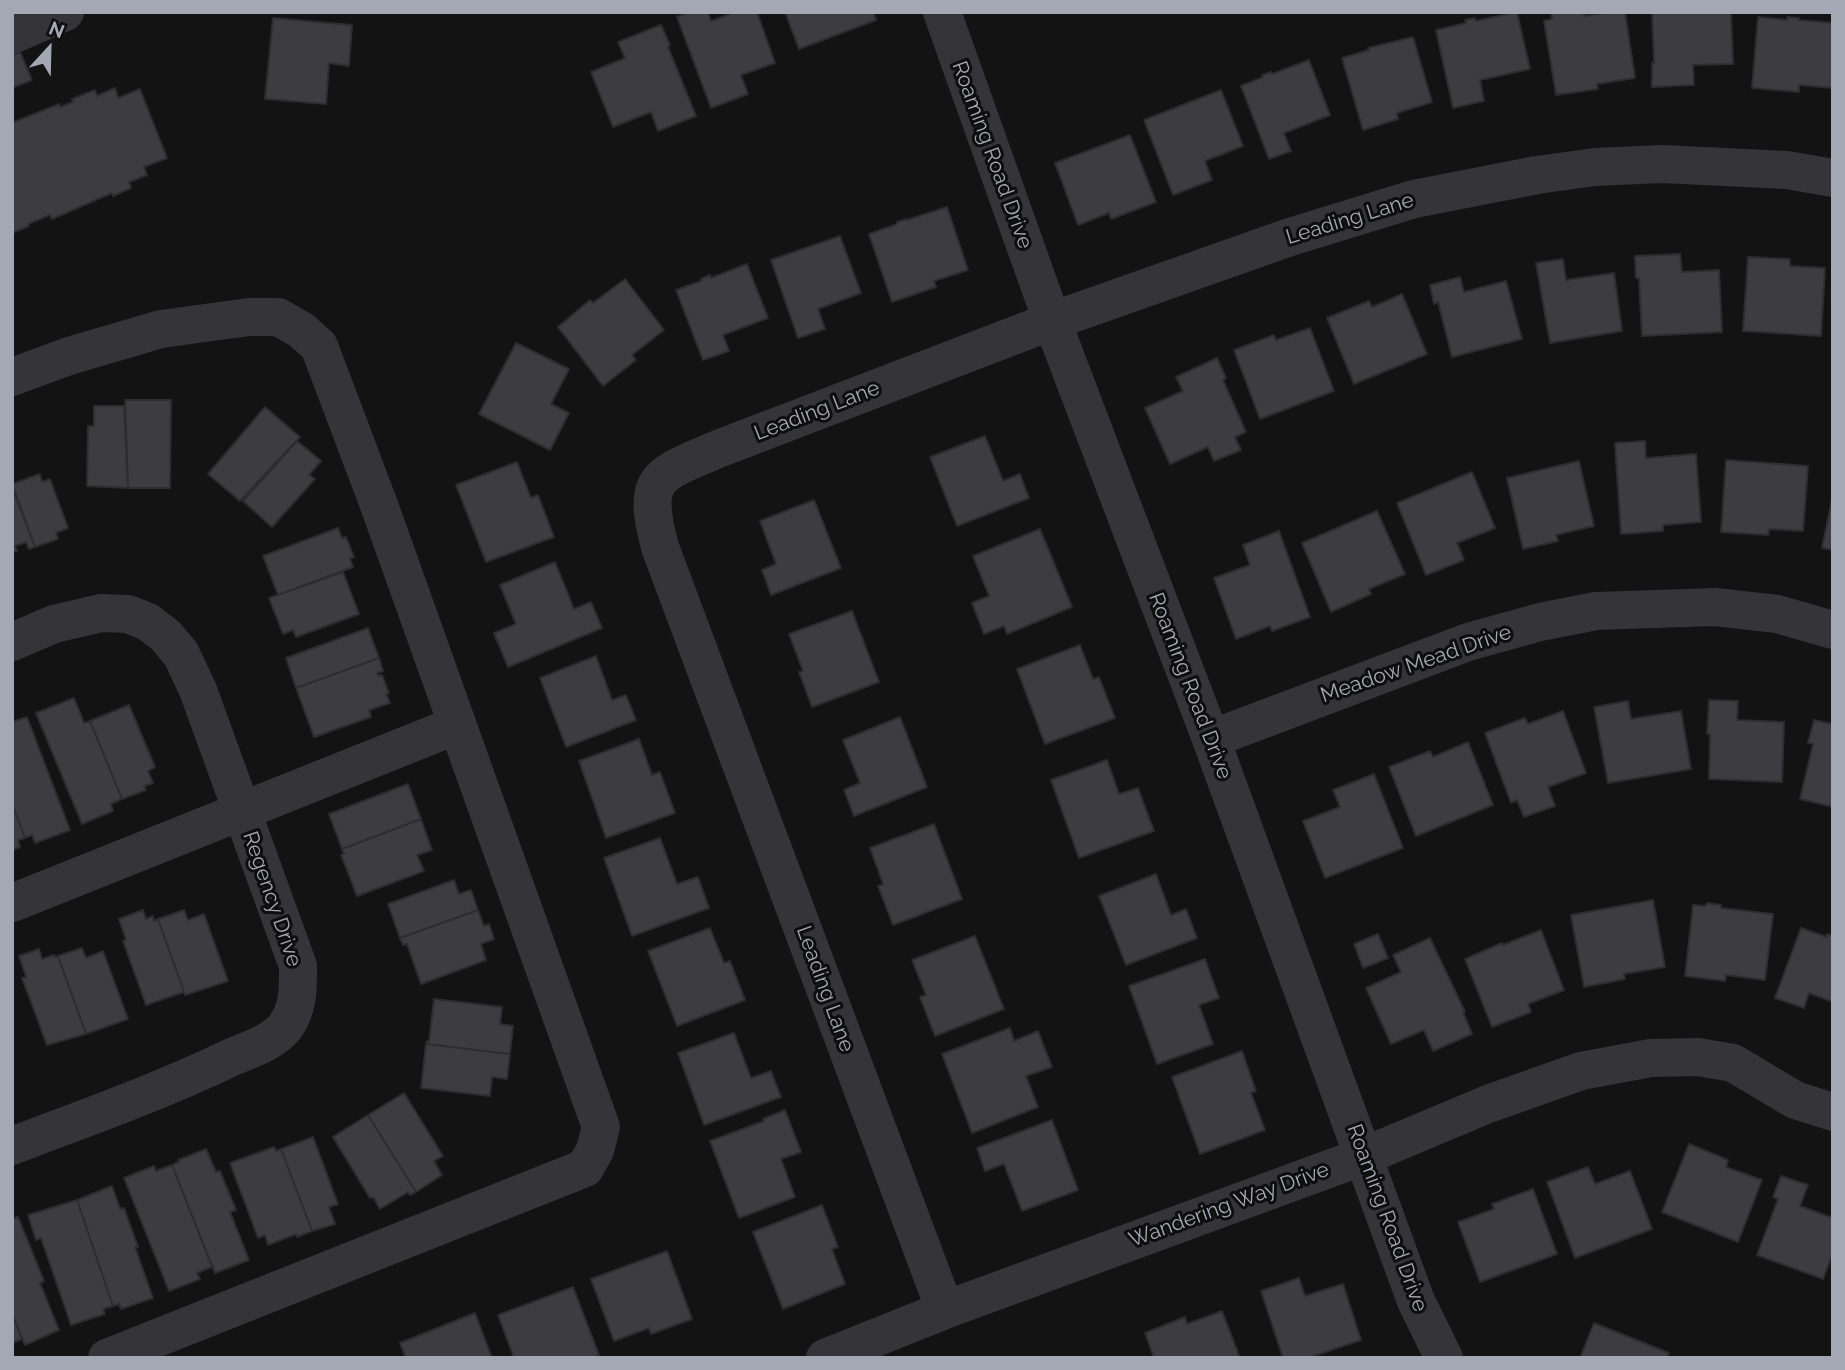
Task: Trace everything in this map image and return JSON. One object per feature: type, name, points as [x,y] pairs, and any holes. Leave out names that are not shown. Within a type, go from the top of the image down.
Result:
[{"type":"street","points":[[12,35],[65,12]]},
{"type":"street","name":"Roaming Road Drive","points":[[942,12],[1052,321],[1211,739],[1416,1301],[1444,1358]]},
{"type":"street","name":"Leading Lane","points":[[945,1310],[660,547],[651,502],[659,480],[676,467],[718,449],[1052,321],[1290,237],[1414,199],[1537,175],[1595,167],[1662,164],[1787,170],[1833,178]]},
{"type":"street","points":[[12,377],[69,356],[161,329],[249,317],[278,317],[301,330],[319,346],[384,518],[601,1127],[595,1150],[585,1168],[107,1358]]},
{"type":"street","name":"Meadow Mead Drive","points":[[1211,739],[1468,642],[1540,622],[1596,611],[1715,607],[1777,614],[1833,630]]},
{"type":"street","name":"Regency Drive","points":[[12,642],[54,624],[101,613],[128,614],[148,622],[166,636],[181,654],[198,690],[298,966],[298,998],[294,1011],[284,1028],[268,1040],[180,1082],[12,1146]]},
{"type":"street","points":[[12,903],[457,725]]},
{"type":"street","name":"Wandering Way Drive","points":[[825,1358],[945,1310],[1364,1156],[1488,1104],[1581,1071],[1651,1058],[1698,1057],[1733,1063],[1795,1100],[1833,1112]]},
{"type":"building","points":[[690,12],[708,12],[711,21],[735,12],[757,12],[775,63],[741,75],[748,94],[711,108],[677,17]]},
{"type":"building","points":[[785,12],[873,12],[876,20],[799,49]]},
{"type":"building","points":[[1517,12],[1530,69],[1480,80],[1484,101],[1453,108],[1436,30],[1466,23],[1465,20],[1475,18],[1476,21]]},
{"type":"building","points":[[1551,12],[1584,12],[1584,16],[1625,12],[1635,78],[1597,84],[1598,89],[1556,95],[1544,21],[1552,19]]},
{"type":"building","points":[[1652,12],[1731,12],[1733,64],[1693,65],[1694,85],[1652,87]]},
{"type":"building","points":[[1758,17],[1787,20],[1787,17],[1833,23],[1833,88],[1799,85],[1799,92],[1752,88]]},
{"type":"building","points":[[273,18],[352,25],[349,66],[329,63],[326,104],[265,99]]},
{"type":"building","points":[[661,25],[696,116],[658,131],[651,112],[613,127],[591,72],[625,58],[618,42]]},
{"type":"building","points":[[1413,37],[1432,102],[1397,113],[1398,119],[1363,130],[1342,58],[1369,50],[1368,48]]},
{"type":"building","points":[[20,52],[32,80],[12,88],[12,55]]},
{"type":"building","points":[[1309,60],[1330,115],[1284,133],[1291,151],[1269,159],[1241,86],[1263,77],[1262,75]]},
{"type":"building","points":[[115,88],[118,98],[140,89],[167,158],[144,167],[147,175],[129,182],[131,188],[113,196],[112,193],[52,219],[50,215],[12,233],[12,123],[59,104],[60,107],[73,102],[72,99],[95,90],[97,96]]},
{"type":"building","points":[[1221,90],[1243,146],[1205,161],[1212,180],[1173,195],[1144,120]]},
{"type":"building","points":[[1130,135],[1156,202],[1111,219],[1109,213],[1078,225],[1055,163]]},
{"type":"building","points":[[947,207],[968,270],[934,281],[936,287],[892,302],[869,234],[897,222]]},
{"type":"building","points":[[840,236],[861,293],[818,309],[825,329],[798,338],[771,260]]},
{"type":"building","points":[[1680,254],[1682,272],[1719,270],[1722,332],[1642,336],[1635,256]]},
{"type":"building","points":[[1748,257],[1790,259],[1790,266],[1825,268],[1821,336],[1743,331]]},
{"type":"building","points":[[1563,259],[1566,280],[1614,273],[1622,331],[1550,343],[1536,263]]},
{"type":"building","points":[[747,264],[768,318],[723,335],[729,351],[703,360],[676,290],[710,275],[711,278]]},
{"type":"building","points":[[1460,277],[1464,292],[1506,281],[1522,339],[1452,357],[1438,302],[1434,304],[1430,285]]},
{"type":"building","points":[[625,279],[664,330],[632,355],[636,360],[603,386],[558,327],[590,300],[593,303]]},
{"type":"building","points":[[1402,294],[1427,354],[1354,384],[1327,318],[1369,301],[1372,307]]},
{"type":"building","points":[[1310,328],[1334,391],[1260,419],[1234,350],[1274,335],[1276,340]]},
{"type":"building","points":[[516,343],[569,369],[551,404],[569,413],[550,450],[479,414]]},
{"type":"building","points":[[1217,358],[1226,378],[1223,380],[1246,432],[1235,437],[1241,450],[1214,461],[1208,447],[1170,464],[1145,408],[1183,391],[1176,377]]},
{"type":"building","points":[[125,400],[171,400],[170,488],[128,488]]},
{"type":"building","points":[[94,406],[124,406],[128,488],[87,486],[88,426],[94,426]]},
{"type":"building","points":[[265,407],[300,437],[240,501],[208,474]]},
{"type":"building","points":[[985,436],[1003,481],[1020,474],[1029,498],[957,526],[930,457]]},
{"type":"building","points":[[297,441],[321,461],[309,475],[315,479],[272,527],[243,501]]},
{"type":"building","points":[[1645,441],[1646,458],[1696,454],[1701,522],[1663,525],[1663,531],[1621,534],[1615,443]]},
{"type":"building","points":[[1726,460],[1808,466],[1803,531],[1769,529],[1768,535],[1721,532]]},
{"type":"building","points":[[1579,461],[1594,526],[1556,535],[1558,541],[1523,549],[1507,478]]},
{"type":"building","points":[[517,462],[531,498],[538,495],[554,537],[486,562],[456,485]]},
{"type":"building","points":[[1472,472],[1495,528],[1457,543],[1464,560],[1426,575],[1397,503]]},
{"type":"building","points":[[40,474],[42,482],[50,479],[68,528],[56,533],[58,539],[35,547],[12,484]]},
{"type":"building","points":[[12,487],[35,547],[29,549],[26,542],[15,546],[17,551],[12,552]]},
{"type":"building","points":[[1833,494],[1833,550],[1822,548]]},
{"type":"building","points":[[814,500],[841,568],[771,595],[762,570],[776,564],[760,521]]},
{"type":"building","points":[[1377,511],[1405,574],[1369,589],[1371,594],[1331,612],[1302,543]]},
{"type":"building","points":[[338,528],[342,538],[346,537],[354,557],[350,559],[353,567],[278,595],[263,556]]},
{"type":"building","points":[[1040,529],[1072,607],[1007,634],[1004,626],[984,634],[972,603],[989,596],[973,556]]},
{"type":"building","points":[[1279,531],[1310,617],[1272,631],[1270,626],[1236,639],[1214,578],[1250,565],[1243,545]]},
{"type":"building","points":[[555,562],[574,609],[591,602],[602,628],[508,667],[494,633],[516,624],[500,585]]},
{"type":"building","points":[[343,572],[359,614],[296,637],[293,630],[283,634],[269,598]]},
{"type":"building","points":[[852,611],[879,682],[812,707],[799,672],[803,671],[789,634]]},
{"type":"building","points":[[368,628],[379,658],[296,688],[286,658]]},
{"type":"building","points":[[1080,645],[1093,679],[1099,677],[1115,718],[1045,744],[1017,669]]},
{"type":"building","points":[[596,656],[612,700],[626,695],[636,720],[566,747],[540,678]]},
{"type":"building","points":[[379,658],[383,671],[377,673],[382,675],[390,703],[369,710],[371,717],[314,737],[296,688]]},
{"type":"building","points":[[74,698],[84,723],[90,721],[122,799],[111,804],[113,811],[82,824],[36,713]]},
{"type":"building","points":[[1709,700],[1738,701],[1737,720],[1784,722],[1782,782],[1709,779]]},
{"type":"building","points":[[1628,701],[1631,719],[1681,711],[1691,769],[1608,783],[1594,707]]},
{"type":"building","points":[[129,705],[155,767],[148,771],[153,783],[144,786],[146,790],[122,799],[90,721]]},
{"type":"building","points":[[1563,711],[1586,773],[1548,787],[1555,806],[1524,817],[1517,800],[1511,803],[1485,733],[1525,718],[1528,724]]},
{"type":"building","points":[[27,717],[70,830],[35,843],[32,835],[25,838],[12,803],[12,722]]},
{"type":"building","points":[[900,717],[927,787],[854,816],[844,790],[860,783],[843,740]]},
{"type":"building","points":[[1814,720],[1833,724],[1833,807],[1800,799],[1813,744],[1808,743]]},
{"type":"building","points":[[639,739],[652,775],[660,772],[675,813],[606,838],[579,761]]},
{"type":"building","points":[[1468,742],[1493,805],[1416,836],[1389,767],[1430,751],[1433,757]]},
{"type":"building","points":[[1107,760],[1119,794],[1138,788],[1154,831],[1079,858],[1051,780]]},
{"type":"building","points":[[1374,774],[1403,848],[1325,878],[1303,821],[1340,807],[1333,790]]},
{"type":"building","points":[[408,784],[421,819],[342,849],[329,814]]},
{"type":"building","points":[[12,803],[25,838],[18,840],[20,847],[12,850]]},
{"type":"building","points":[[421,819],[432,850],[417,855],[424,871],[357,896],[341,855],[344,854],[342,849]]},
{"type":"building","points":[[934,824],[962,899],[893,925],[878,886],[883,884],[870,848]]},
{"type":"building","points":[[660,838],[677,884],[698,877],[709,908],[632,936],[604,858]]},
{"type":"building","points":[[1156,874],[1171,915],[1186,909],[1197,938],[1126,965],[1099,896]]},
{"type":"building","points":[[454,880],[459,894],[471,890],[478,910],[400,938],[388,904]]},
{"type":"building","points":[[1653,900],[1665,967],[1624,974],[1625,979],[1584,987],[1571,915]]},
{"type":"building","points":[[1707,903],[1721,905],[1721,908],[1773,914],[1765,980],[1726,975],[1725,981],[1685,976],[1693,905],[1706,906]]},
{"type":"building","points":[[143,910],[146,919],[153,916],[154,921],[158,919],[184,992],[146,1005],[123,941],[126,940],[119,919]]},
{"type":"building","points":[[184,910],[188,920],[204,914],[228,981],[185,995],[158,919]]},
{"type":"building","points":[[478,910],[484,926],[489,924],[494,939],[481,944],[486,960],[421,984],[407,944],[403,945],[400,938]]},
{"type":"building","points":[[710,928],[724,963],[730,961],[745,1000],[677,1026],[648,951]]},
{"type":"building","points":[[1801,928],[1827,937],[1827,934],[1833,936],[1833,1002],[1809,993],[1804,1008],[1775,998]]},
{"type":"building","points":[[1541,930],[1564,990],[1528,1004],[1531,1012],[1492,1027],[1465,959]]},
{"type":"building","points":[[1378,934],[1388,958],[1363,968],[1354,944]]},
{"type":"building","points":[[975,936],[1004,1009],[935,1036],[920,997],[926,995],[912,960]]},
{"type":"building","points":[[1430,938],[1465,1012],[1472,1034],[1433,1051],[1424,1030],[1391,1044],[1366,988],[1401,972],[1393,955]]},
{"type":"building","points":[[82,948],[86,958],[103,951],[128,1019],[86,1034],[58,956]]},
{"type":"building","points":[[39,949],[42,959],[58,956],[86,1034],[47,1045],[22,978],[26,977],[19,956]]},
{"type":"building","points":[[1205,959],[1219,998],[1199,1005],[1213,1044],[1157,1064],[1129,986]]},
{"type":"building","points":[[434,999],[502,1007],[500,1024],[513,1026],[510,1054],[426,1044],[429,1041]]},
{"type":"building","points":[[1010,1028],[1014,1041],[1038,1031],[1052,1067],[1026,1076],[1038,1107],[972,1133],[942,1054]]},
{"type":"building","points":[[734,1033],[751,1078],[771,1071],[781,1097],[704,1125],[678,1053]]},
{"type":"building","points":[[426,1044],[510,1054],[507,1079],[492,1077],[490,1096],[421,1088]]},
{"type":"building","points":[[1242,1051],[1256,1091],[1251,1093],[1265,1130],[1200,1154],[1172,1077]]},
{"type":"building","points":[[404,1093],[443,1156],[434,1161],[442,1175],[416,1192],[368,1115]]},
{"type":"building","points":[[785,1110],[801,1152],[781,1159],[795,1197],[739,1218],[710,1141],[764,1121],[763,1119]]},
{"type":"building","points":[[368,1115],[416,1192],[410,1195],[408,1192],[380,1209],[373,1197],[370,1198],[333,1137]]},
{"type":"building","points":[[1052,1120],[1078,1190],[1022,1211],[1004,1164],[985,1171],[977,1148]]},
{"type":"building","points":[[313,1137],[338,1204],[329,1207],[335,1224],[312,1231],[281,1149]]},
{"type":"building","points":[[1689,1144],[1728,1160],[1726,1167],[1762,1180],[1738,1242],[1662,1212]]},
{"type":"building","points":[[274,1147],[276,1151],[281,1149],[312,1231],[268,1245],[265,1235],[258,1238],[230,1163]]},
{"type":"building","points":[[206,1149],[216,1172],[220,1171],[236,1210],[230,1212],[249,1260],[215,1273],[172,1165]]},
{"type":"building","points":[[172,1165],[212,1267],[197,1273],[200,1279],[169,1291],[124,1178],[154,1166],[156,1171]]},
{"type":"building","points":[[1588,1167],[1595,1184],[1630,1171],[1652,1229],[1575,1258],[1547,1182]]},
{"type":"building","points":[[1781,1176],[1808,1185],[1800,1206],[1833,1218],[1833,1253],[1823,1279],[1757,1255],[1778,1199],[1773,1197]]},
{"type":"building","points":[[112,1186],[120,1209],[124,1208],[153,1298],[121,1309],[119,1304],[113,1306],[77,1200]]},
{"type":"building","points":[[1533,1189],[1557,1254],[1480,1282],[1458,1222],[1494,1209],[1492,1204]]},
{"type":"building","points":[[77,1200],[113,1306],[103,1309],[105,1314],[71,1325],[41,1238],[36,1240],[28,1215]]},
{"type":"building","points":[[822,1205],[838,1247],[832,1249],[845,1284],[783,1309],[753,1232]]},
{"type":"building","points":[[18,1217],[44,1281],[40,1283],[59,1330],[25,1345],[12,1314],[12,1219]]},
{"type":"building","points":[[667,1251],[692,1319],[651,1334],[649,1328],[614,1341],[591,1279]]},
{"type":"building","points":[[1299,1278],[1305,1296],[1343,1284],[1361,1340],[1308,1358],[1283,1358],[1261,1291]]},
{"type":"building","points":[[573,1287],[599,1355],[593,1358],[514,1358],[498,1315]]},
{"type":"building","points":[[1222,1311],[1240,1358],[1154,1358],[1145,1333],[1185,1317],[1187,1324]]},
{"type":"building","points":[[475,1313],[492,1358],[406,1358],[400,1343]]},
{"type":"building","points":[[12,1314],[22,1339],[12,1343]]},
{"type":"building","points":[[1594,1323],[1669,1353],[1667,1358],[1580,1358]]}]
